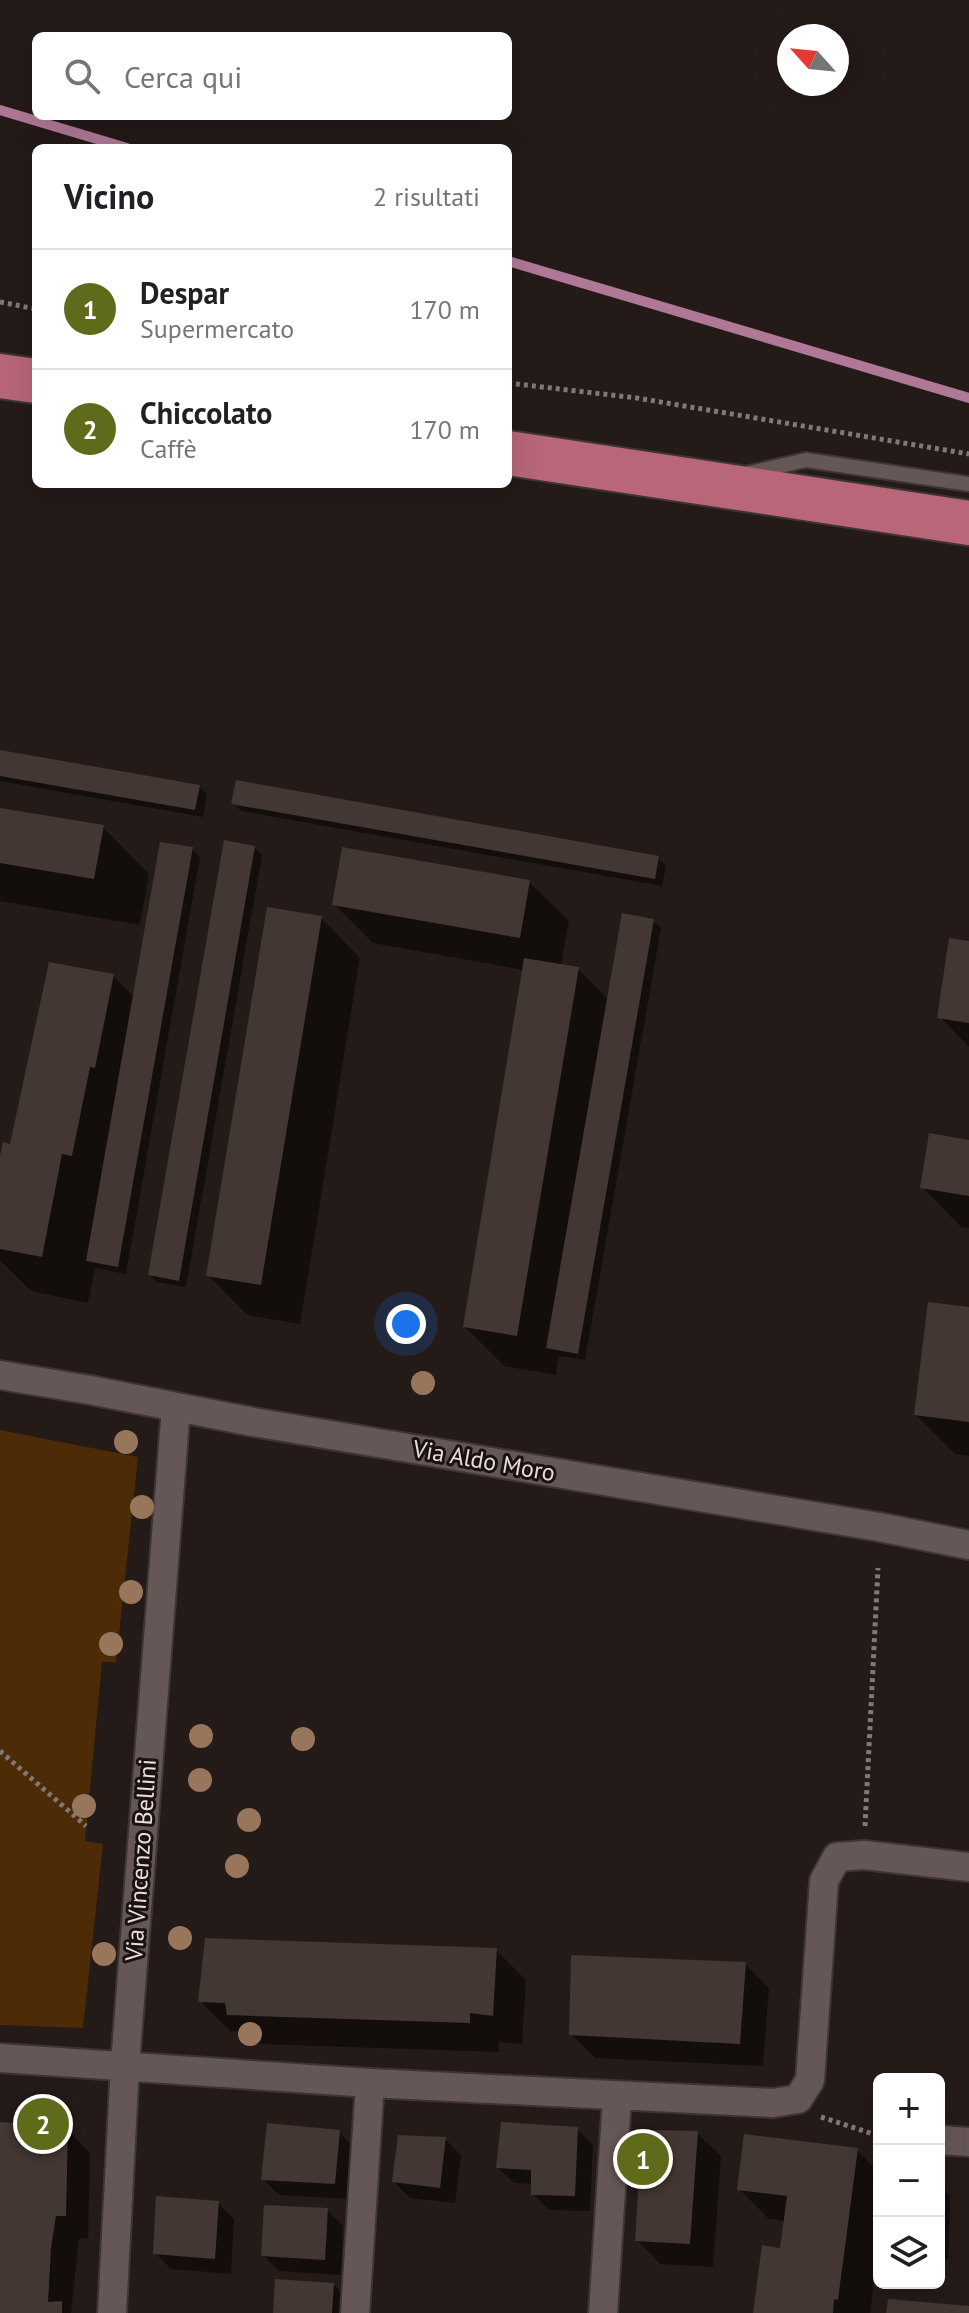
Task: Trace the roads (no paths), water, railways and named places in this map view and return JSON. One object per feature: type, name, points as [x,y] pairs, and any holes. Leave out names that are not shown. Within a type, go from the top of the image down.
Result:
[{"type":"highway","points":[[0,376],[32,380]]},
{"type":"highway","points":[[512,454],[969,523]]},
{"type":"street","name":"Via Aldo Moro","points":[[0,1375],[969,1545]]},
{"type":"street","name":"Via Vincenzo Bellini","points":[[112,2313],[125,2065],[176,1407]]},
{"type":"street","points":[[0,2058],[617,2098],[773,2103],[798,2099],[810,2080],[824,1881],[837,1857],[864,1855],[969,1867]]},
{"type":"street","points":[[355,2313],[370,2083]]},
{"type":"street","points":[[603,2313],[617,2098]]},
{"type":"street","points":[[945,2140],[969,2142]]},
{"type":"lane","points":[[707,483],[806,460],[969,484]]},
{"type":"waterway","points":[[0,110],[32,120]]},
{"type":"waterway","points":[[33,120],[114,144]]},
{"type":"waterway","points":[[512,262],[969,398]]},
{"type":"place","name":"Chiccolato","points":[[43,2124]]},
{"type":"place","name":"Despar","points":[[643,2159]]}]
